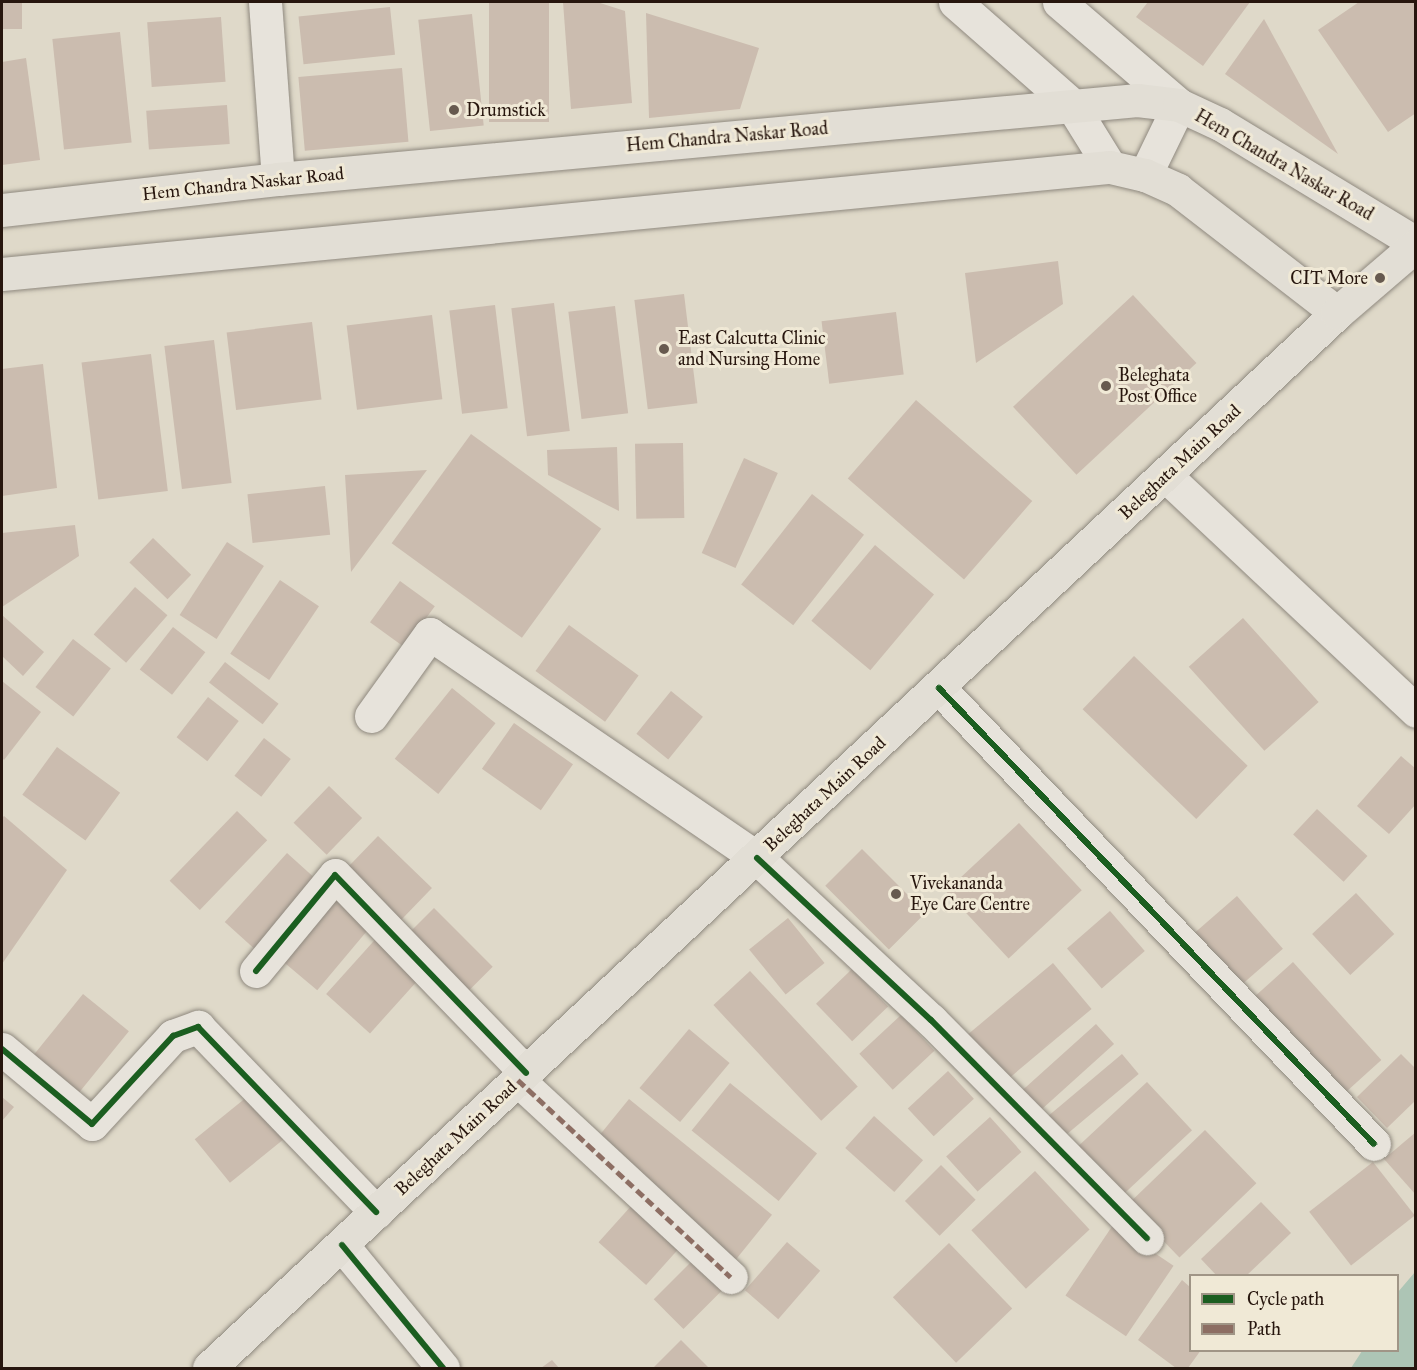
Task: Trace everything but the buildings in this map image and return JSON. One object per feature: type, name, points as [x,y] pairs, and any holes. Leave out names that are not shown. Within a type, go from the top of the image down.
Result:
[{"type":"main road","name":"Hem Chandra Naskar Road","points":[[2,210],[278,179],[1071,104],[1137,100],[1179,105],[1220,124],[1416,244]]},
{"type":"main road","points":[[2,274],[1110,167],[1145,175],[1178,190],[1216,216],[1337,313]]},
{"type":"main road","name":"Beleghata Main Road","points":[[209,1368],[1166,476],[1337,313],[1416,244]]},
{"type":"street","points":[[265,2],[278,179]]},
{"type":"street","points":[[955,2],[1071,104],[1110,167]]},
{"type":"street","points":[[1059,2],[1179,105],[1145,175]]},
{"type":"street","points":[[1166,476],[1416,711]]},
{"type":"street","points":[[371,716],[430,634],[757,858],[931,1020],[1147,1238]]},
{"type":"street","points":[[939,688],[1374,1144]]},
{"type":"street","points":[[256,970],[335,874],[522,1077],[731,1277]]},
{"type":"street","points":[[2,1050],[92,1124],[173,1036],[198,1027],[376,1212]]},
{"type":"street","points":[[342,1245],[443,1368]]},
{"type":"shaded area","points":[[1415,1272],[1415,1368],[1351,1368],[1361,1352],[1399,1352],[1399,1291]]},
{"type":"marked path","points":[[518,1080],[731,1277]]},
{"type":"cycle path","points":[[939,688],[1374,1144]]},
{"type":"cycle path","points":[[757,858],[931,1020],[1147,1238]]},
{"type":"cycle path","points":[[256,971],[335,875],[526,1073]]},
{"type":"cycle path","points":[[2,1049],[92,1124],[173,1036],[198,1027],[376,1212]]},
{"type":"cycle path","points":[[342,1245],[443,1368]]},
{"type":"place","name":"Drumstick","points":[[454,110]]},
{"type":"place","name":"CIT More","points":[[1380,278]]},
{"type":"place","name":"East Calcutta Clinic and Nursing Home","points":[[664,349]]},
{"type":"place","name":"Beleghata Post Office","points":[[1106,386]]},
{"type":"place","name":"Vivekananda Eye Care Centre","points":[[896,894]]}]
